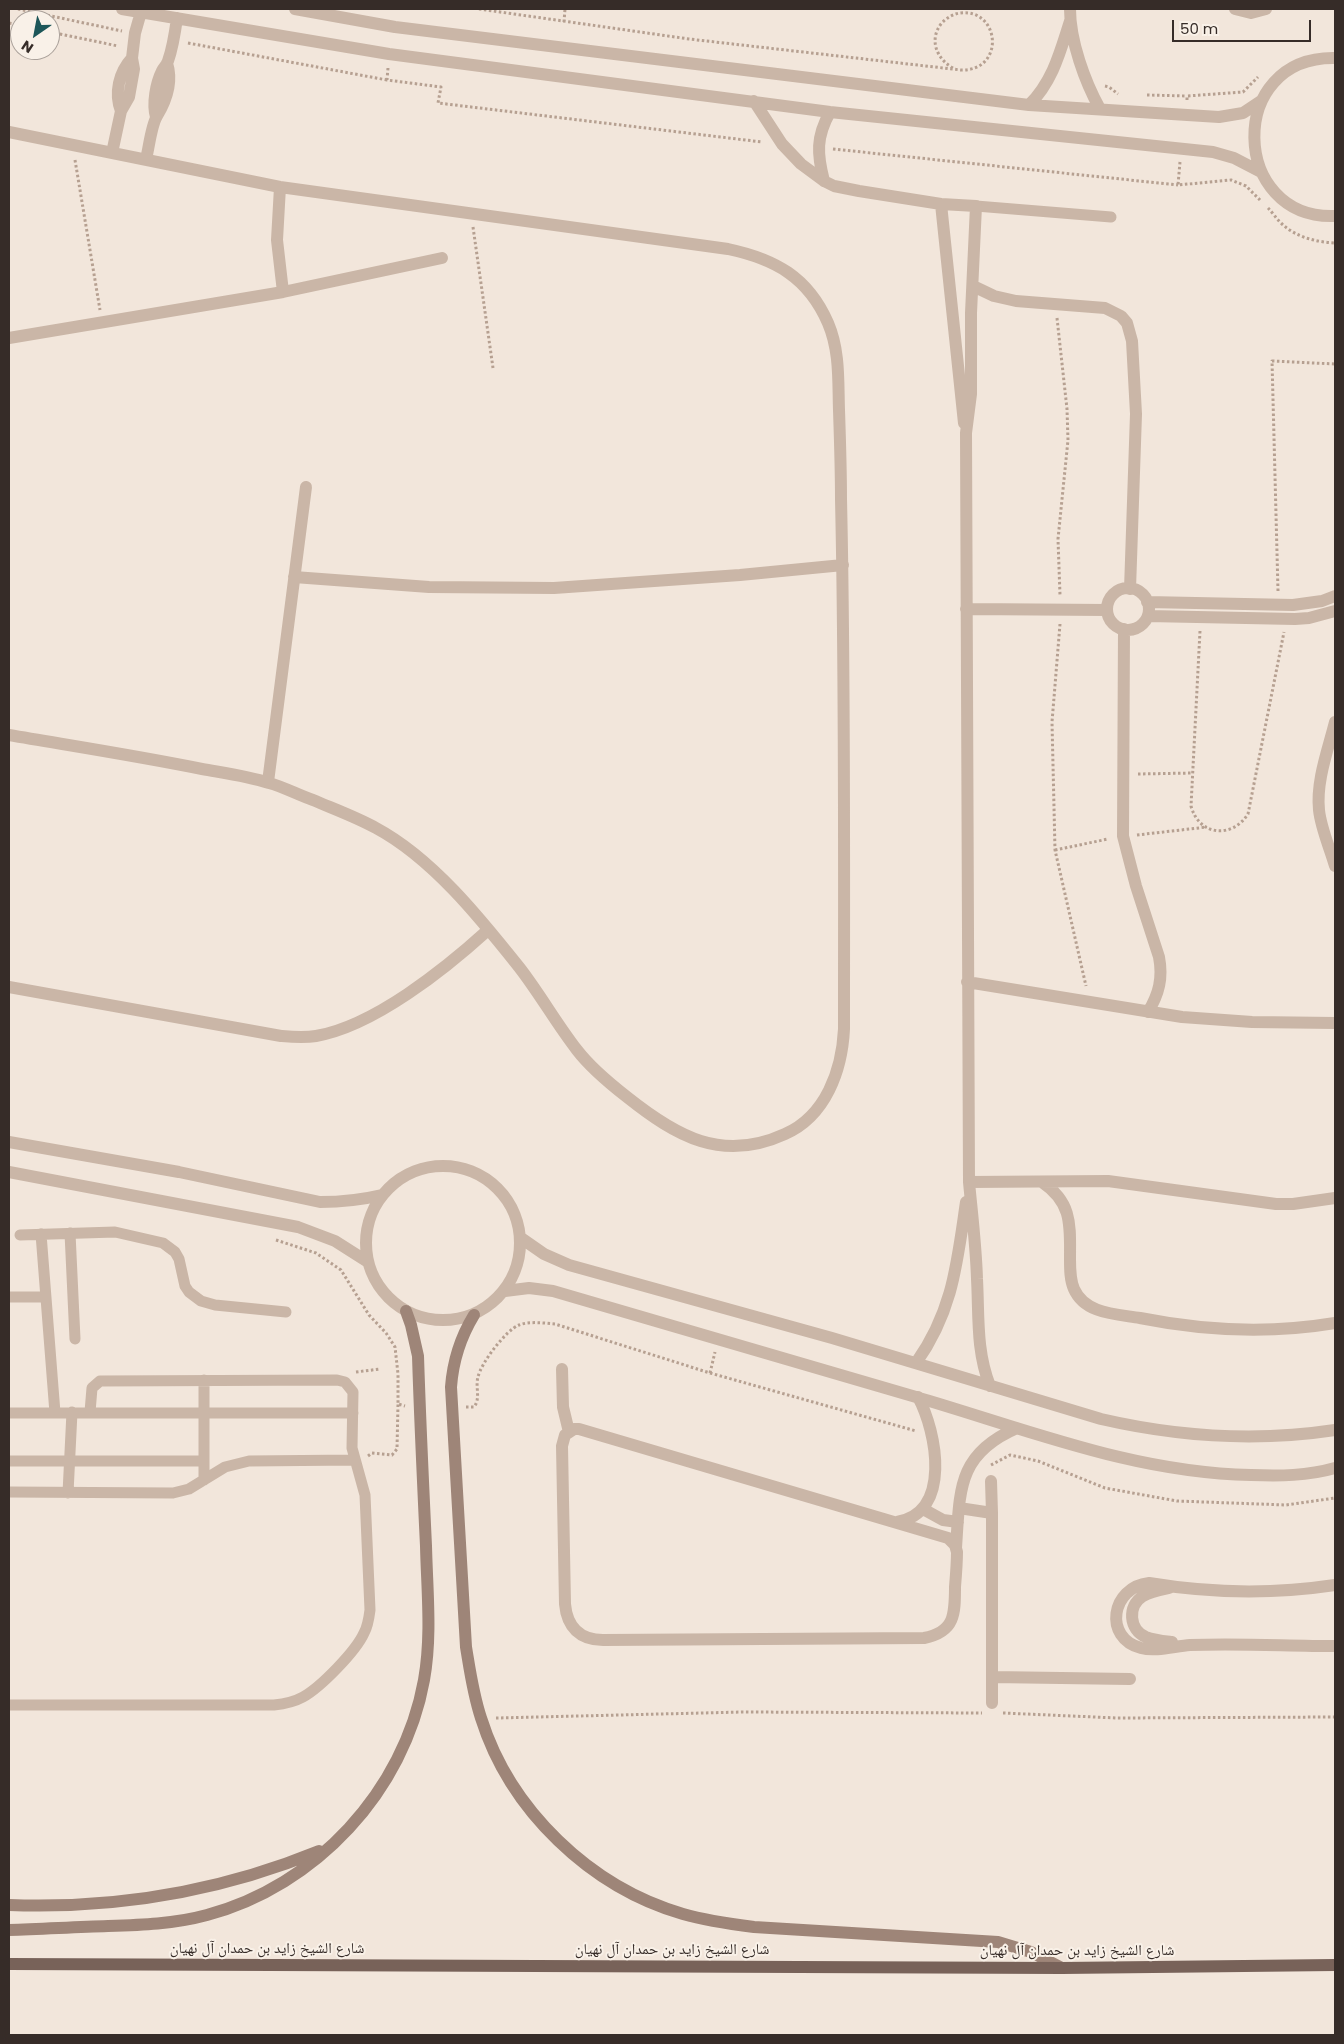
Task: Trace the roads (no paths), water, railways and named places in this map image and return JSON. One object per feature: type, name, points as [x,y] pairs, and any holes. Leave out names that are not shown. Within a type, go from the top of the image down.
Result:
[{"type":"main road","name":"شارع الشيخ زايد بن حمدان آل نهيان","points":[[9,1964],[1062,1968],[1335,1965]]},
{"type":"street","points":[[122,9],[389,54],[830,112],[1225,155],[1262,172]]},
{"type":"street","points":[[295,9],[395,27],[1029,105],[1185,115],[1232,116],[1243,113],[1261,101],[1275,82],[1294,67],[1316,59],[1335,58]]},
{"type":"street","points":[[1235,9],[1251,12],[1266,9]]},
{"type":"street","points":[[112,153],[121,111],[118,91],[122,72],[132,53],[141,12]]},
{"type":"street","points":[[1029,105],[1039,95],[1054,71],[1070,15]]},
{"type":"street","points":[[1070,15],[1087,83],[1100,109]]},
{"type":"street","points":[[146,159],[156,117],[165,101],[169,82],[167,63],[174,41],[177,18]]},
{"type":"street","points":[[754,101],[782,144],[801,164],[834,186],[941,204],[976,206],[970,336],[971,394],[966,432],[968,1182],[977,1276],[980,1358],[990,1386]]},
{"type":"street","points":[[1261,101],[1253,129],[1255,151],[1262,172],[1274,190],[1291,204],[1318,215],[1335,216]]},
{"type":"street","points":[[824,181],[818,158],[822,126],[830,112]]},
{"type":"street","points":[[9,132],[280,187],[754,254],[774,263],[798,280],[814,298],[829,326],[838,362],[843,565],[843,1045],[840,1062],[832,1085],[809,1119],[791,1132],[771,1141],[750,1146],[728,1147],[706,1144],[686,1136],[667,1126],[620,1092],[578,1052],[521,970],[488,930],[431,867],[405,846],[376,828],[268,782],[114,752],[9,735]]},
{"type":"street","points":[[280,187],[277,240],[282,292]]},
{"type":"street","points":[[941,204],[960,396],[966,432]]},
{"type":"street","points":[[9,338],[282,292],[442,258]]},
{"type":"street","points":[[973,286],[1005,299],[1105,308],[1114,311],[1127,323],[1130,332],[1136,426],[1130,589]]},
{"type":"street","points":[[268,782],[306,487]]},
{"type":"street","points":[[294,577],[429,588],[554,588],[740,575],[843,565]]},
{"type":"street","points":[[1122,589],[1130,589],[1140,593],[1147,602],[1148,616],[1138,627],[1124,629],[1112,623],[1107,610],[1111,597],[1122,589]]},
{"type":"street","points":[[1147,602],[1307,604],[1335,596]]},
{"type":"street","points":[[966,609],[1107,610]]},
{"type":"street","points":[[1148,616],[1286,619],[1309,618],[1335,611]]},
{"type":"street","points":[[1124,629],[1123,836],[1160,957],[1161,968],[1159,991],[1148,1012]]},
{"type":"street","points":[[1335,722],[1320,780],[1318,801],[1335,866]]},
{"type":"street","points":[[9,987],[281,1036],[315,1036],[347,1027],[408,994],[463,953],[488,930]]},
{"type":"street","points":[[967,982],[1148,1012],[1217,1020],[1335,1024]]},
{"type":"street","points":[[9,1142],[179,1172],[320,1202],[362,1200],[382,1195]]},
{"type":"street","points":[[449,1167],[474,1172],[502,1192],[518,1222],[521,1238],[518,1266],[505,1291],[490,1305],[474,1315],[446,1321],[419,1316],[406,1311],[393,1302],[382,1290],[368,1262],[366,1234],[369,1220],[382,1195],[394,1183],[408,1174],[424,1168],[449,1167]]},
{"type":"street","points":[[9,1172],[298,1227],[335,1241],[368,1262]]},
{"type":"street","points":[[968,1182],[1087,1181],[1130,1183],[1276,1204],[1293,1204],[1335,1198]]},
{"type":"street","points":[[916,1363],[933,1336],[946,1307],[958,1259],[968,1182]]},
{"type":"street","points":[[1042,1182],[1057,1194],[1066,1209],[1070,1227],[1071,1280],[1078,1296],[1090,1307],[1168,1324],[1226,1330],[1285,1330],[1335,1323]]},
{"type":"street","points":[[521,1238],[544,1254],[569,1265],[832,1338],[1101,1419],[1168,1432],[1236,1437],[1288,1436],[1335,1430]]},
{"type":"street","points":[[505,1291],[529,1288],[553,1291],[918,1397],[1105,1455],[1206,1473],[1277,1476],[1313,1474],[1335,1468]]},
{"type":"street","points":[[9,1930],[160,1924],[207,1915],[253,1899],[295,1876],[333,1846],[365,1810],[392,1770],[412,1726],[424,1680],[429,1632],[418,1356],[406,1311]]},
{"type":"street","points":[[474,1315],[462,1335],[455,1356],[452,1379],[466,1647],[471,1683],[481,1718],[494,1752],[512,1784],[533,1814],[551,1834],[586,1865],[616,1885],[648,1902],[683,1914],[718,1923],[754,1927],[998,1942],[1031,1952],[1062,1968]]},
{"type":"street","points":[[562,1368],[563,1406],[569,1432]]},
{"type":"street","points":[[895,1523],[910,1519],[923,1510],[932,1491],[933,1438],[925,1410],[918,1397]]},
{"type":"street","points":[[956,1548],[948,1538],[580,1429],[569,1432],[563,1440],[566,1614],[575,1631],[584,1637],[593,1640],[932,1636],[946,1628],[953,1617],[958,1508],[962,1486],[971,1464],[991,1442],[1017,1428]]},
{"type":"street","points":[[991,1481],[991,1710]]},
{"type":"street","points":[[958,1508],[992,1513]]},
{"type":"street","points":[[923,1510],[943,1520],[958,1522]]},
{"type":"street","points":[[1335,1585],[1294,1589],[1210,1590],[1149,1583],[1141,1584],[1127,1591],[1118,1604],[1116,1611],[1118,1627],[1126,1640],[1140,1648],[1191,1645],[1335,1646]]},
{"type":"street","points":[[992,1677],[1130,1679]]},
{"type":"street","points":[[9,1905],[83,1906],[166,1896],[250,1876],[292,1863],[333,1846]]},
{"type":"lane","points":[[976,206],[1111,217]]},
{"type":"lane","points":[[20,1235],[115,1232],[163,1243],[175,1252],[179,1259],[189,1292],[201,1301],[215,1305],[286,1312]]},
{"type":"lane","points":[[41,1234],[55,1413]]},
{"type":"lane","points":[[70,1234],[75,1339]]},
{"type":"lane","points":[[9,1297],[46,1297]]},
{"type":"lane","points":[[9,1705],[274,1705],[295,1701],[313,1690],[359,1642],[368,1622],[370,1610],[366,1500],[356,1462],[352,1435],[353,1392],[345,1382],[337,1380],[100,1380],[92,1388],[90,1412]]},
{"type":"lane","points":[[204,1380],[204,1480]]},
{"type":"lane","points":[[68,1493],[72,1412]]},
{"type":"lane","points":[[9,1413],[353,1413]]},
{"type":"lane","points":[[9,1492],[173,1493],[189,1489],[225,1467],[249,1460],[356,1462]]},
{"type":"lane","points":[[9,1461],[204,1461]]}]
